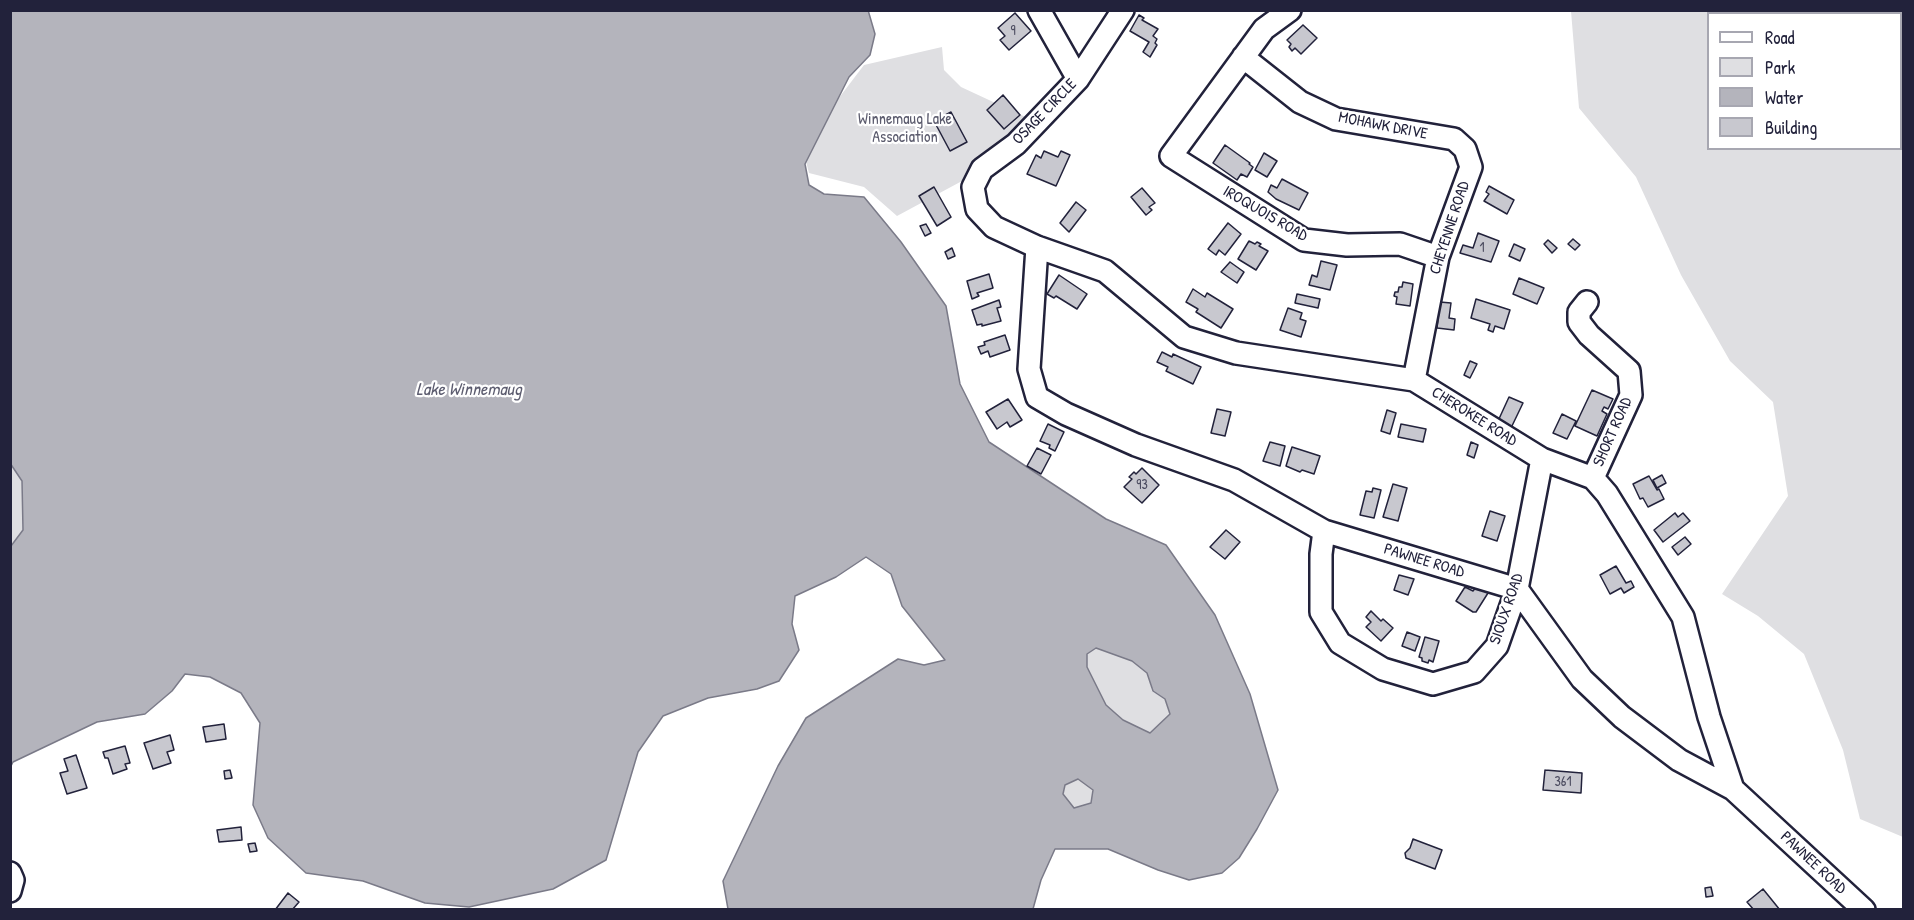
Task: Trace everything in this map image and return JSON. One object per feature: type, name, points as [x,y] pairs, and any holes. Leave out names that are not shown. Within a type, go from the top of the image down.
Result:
[{"type":"street","points":[[1039,10],[1078,79]]},
{"type":"street","name":"OSAGE CIRCLE","points":[[1037,248],[994,227],[977,209],[973,187],[982,169],[1016,144],[1078,79],[1122,10]]},
{"type":"street","points":[[1243,57],[1264,29],[1290,10]]},
{"type":"street","name":"MOHAWK DRIVE","points":[[1243,57],[1300,102],[1335,118],[1454,139],[1465,149]]},
{"type":"street","name":"IROQUOIS ROAD","points":[[1243,57],[1171,156],[1304,240],[1347,245],[1400,244],[1438,257]]},
{"type":"street","name":"CHEYENNE ROAD","points":[[1414,380],[1438,257],[1471,166],[1465,149]]},
{"type":"street","name":"CHEROKEE ROAD","points":[[1037,248],[1105,271],[1185,337],[1236,353],[1414,380],[1542,459],[1593,478]]},
{"type":"street","name":"PAWNEE ROAD","points":[[1037,248],[1029,369],[1037,397],[1066,414],[1136,445],[1234,480],[1324,531],[1517,589],[1582,679],[1622,717],[1679,760],[1733,789],[1864,909]]},
{"type":"street","name":"SHORT ROAD","points":[[1587,302],[1579,312],[1579,322],[1589,335],[1629,371],[1631,395],[1593,478]]},
{"type":"street","name":"SIOUX ROAD","points":[[1324,531],[1321,554],[1321,612],[1340,643],[1383,669],[1433,684],[1474,672],[1497,646],[1517,589],[1542,459]]},
{"type":"street","points":[[1593,478],[1607,494],[1683,617],[1709,717],[1733,789]]},
{"type":"street","points":[[10,873],[13,880],[10,891]]},
{"type":"green space","points":[[1571,11],[1846,12],[1707,12],[1707,150],[1902,150],[1903,73],[1903,837],[1860,819],[1843,750],[1804,654],[1758,616],[1722,594],[1788,496],[1773,402],[1730,361],[1681,275],[1636,177],[1579,108]]},
{"type":"green space","name":"Winnemaug Lake Association","points":[[942,47],[944,70],[961,87],[1032,120],[1014,153],[897,216],[864,187],[809,173],[804,154],[832,107],[864,65]]},
{"type":"green space","points":[[11,463],[22,481],[23,531],[11,545]]},
{"type":"green space","points":[[1096,648],[1132,661],[1148,673],[1152,691],[1165,699],[1170,714],[1150,733],[1123,720],[1106,705],[1087,667],[1087,654]]},
{"type":"green space","points":[[1078,779],[1093,789],[1091,803],[1074,808],[1063,795],[1065,785]]},
{"type":"water","name":"Lake Winnemaug","points":[[868,10],[875,34],[870,55],[849,77],[805,164],[809,185],[824,194],[864,197],[901,242],[946,306],[960,384],[989,442],[1106,519],[1166,545],[1215,615],[1250,694],[1278,790],[1239,858],[1222,873],[1189,880],[1108,849],[1055,849],[1041,880],[1033,909],[728,909],[723,881],[778,766],[806,718],[898,659],[924,665],[945,660],[902,606],[891,574],[866,557],[836,577],[795,596],[792,624],[799,650],[779,681],[757,689],[708,698],[663,716],[638,752],[606,860],[553,889],[469,907],[425,903],[363,881],[306,873],[268,838],[253,805],[260,723],[241,693],[210,677],[185,674],[172,691],[145,714],[97,722],[13,762],[11,766],[11,546],[23,530],[22,481],[10,463],[11,11]],"holes":[[[1096,648],[1132,661],[1147,673],[1153,691],[1165,699],[1170,714],[1150,733],[1123,720],[1106,705],[1087,667],[1087,654]],[[1078,779],[1093,790],[1091,803],[1074,808],[1063,794],[1065,785]]]},
{"type":"building","points":[[1015,13],[1031,31],[1009,50],[1000,40],[1005,36],[998,28]]},
{"type":"building","points":[[1139,15],[1144,18],[1142,20],[1158,29],[1153,36],[1157,39],[1155,43],[1157,45],[1150,57],[1143,52],[1149,42],[1130,31]]},
{"type":"building","points":[[1303,25],[1317,38],[1301,54],[1295,48],[1292,51],[1289,47],[1291,44],[1287,40]]},
{"type":"building","points":[[1003,95],[1020,115],[1004,129],[987,110]]},
{"type":"building","points":[[951,112],[967,142],[950,151],[934,121]]},
{"type":"building","points":[[1225,145],[1253,167],[1247,177],[1241,174],[1237,180],[1213,163]]},
{"type":"building","points":[[1044,151],[1058,157],[1061,151],[1070,155],[1056,186],[1027,174],[1036,155],[1041,158]]},
{"type":"building","points":[[1264,153],[1277,161],[1267,177],[1255,170]]},
{"type":"building","points":[[1282,179],[1308,193],[1299,210],[1276,199],[1268,192],[1271,185],[1277,188]]},
{"type":"building","points":[[1489,186],[1514,200],[1507,214],[1484,201],[1489,194],[1486,192]]},
{"type":"building","points":[[934,187],[951,217],[937,226],[919,196]]},
{"type":"building","points":[[1142,188],[1155,203],[1149,207],[1152,210],[1146,215],[1131,197]]},
{"type":"building","points":[[1076,202],[1086,210],[1069,232],[1060,223]]},
{"type":"building","points":[[1228,223],[1241,234],[1225,255],[1219,250],[1216,255],[1208,249]]},
{"type":"building","points":[[926,224],[931,233],[925,236],[920,226]]},
{"type":"building","points":[[1478,233],[1499,241],[1491,262],[1460,253],[1463,245],[1473,248]]},
{"type":"building","points":[[1573,239],[1580,245],[1575,250],[1568,244]]},
{"type":"building","points":[[1548,240],[1557,248],[1552,253],[1544,244]]},
{"type":"building","points":[[1249,241],[1261,244],[1259,246],[1268,251],[1256,270],[1238,259]]},
{"type":"building","points":[[1514,244],[1525,249],[1520,261],[1509,256]]},
{"type":"building","points":[[952,248],[955,256],[948,259],[945,252]]},
{"type":"building","points":[[1321,261],[1337,265],[1330,290],[1309,285],[1312,275],[1317,277]]},
{"type":"building","points":[[1230,262],[1244,272],[1237,283],[1221,272]]},
{"type":"building","points":[[989,274],[993,288],[977,293],[979,296],[972,299],[967,281]]},
{"type":"building","points":[[1059,275],[1087,294],[1077,309],[1056,296],[1054,298],[1047,294]]},
{"type":"building","points":[[1519,278],[1544,288],[1537,304],[1513,294]]},
{"type":"building","points":[[1403,282],[1413,284],[1410,306],[1396,304],[1395,292],[1402,287]]},
{"type":"building","points":[[1193,289],[1205,297],[1207,293],[1233,309],[1221,328],[1196,312],[1198,309],[1186,302]]},
{"type":"building","points":[[1297,294],[1320,299],[1318,308],[1295,303]]},
{"type":"building","points":[[1476,299],[1510,310],[1504,329],[1495,326],[1493,332],[1488,330],[1490,324],[1471,318]]},
{"type":"building","points":[[999,300],[1001,307],[997,308],[1001,321],[982,326],[982,324],[977,325],[972,310]]},
{"type":"building","points":[[1440,302],[1451,303],[1449,318],[1455,319],[1454,330],[1437,328]]},
{"type":"building","points":[[1288,308],[1302,313],[1300,319],[1306,321],[1301,337],[1280,330]]},
{"type":"building","points":[[1005,335],[1010,350],[990,357],[988,351],[981,354],[978,347],[985,345],[984,342]]},
{"type":"building","points":[[1162,352],[1172,357],[1173,354],[1201,367],[1193,384],[1166,371],[1168,367],[1157,362]]},
{"type":"building","points":[[1470,361],[1477,364],[1470,378],[1464,375]]},
{"type":"building","points":[[1592,390],[1613,399],[1608,409],[1604,407],[1602,411],[1607,414],[1597,436],[1575,426]]},
{"type":"building","points":[[1509,397],[1523,403],[1511,428],[1498,421]]},
{"type":"building","points":[[1008,399],[1022,420],[1010,427],[1007,422],[997,429],[986,412]]},
{"type":"building","points":[[1217,409],[1231,412],[1225,436],[1211,433]]},
{"type":"building","points":[[1387,410],[1396,413],[1390,434],[1381,431]]},
{"type":"building","points":[[1562,414],[1576,421],[1567,439],[1553,433]]},
{"type":"building","points":[[1048,424],[1064,432],[1055,451],[1049,448],[1050,445],[1040,441]]},
{"type":"building","points":[[1401,424],[1426,429],[1423,442],[1398,437]]},
{"type":"building","points":[[1270,442],[1285,446],[1280,466],[1263,461]]},
{"type":"building","points":[[1471,442],[1478,445],[1474,458],[1467,455]]},
{"type":"building","points":[[1292,447],[1320,456],[1314,474],[1302,470],[1300,472],[1286,466]]},
{"type":"building","points":[[1037,448],[1051,455],[1041,474],[1027,466]]},
{"type":"building","points":[[1142,468],[1159,485],[1142,503],[1124,487],[1132,479],[1129,477]]},
{"type":"building","points":[[1662,475],[1666,483],[1657,488],[1653,480]]},
{"type":"building","points":[[1649,476],[1664,499],[1648,507],[1643,498],[1640,499],[1633,484]]},
{"type":"building","points":[[1393,484],[1407,488],[1398,521],[1383,517]]},
{"type":"building","points":[[1373,488],[1381,490],[1374,518],[1360,515],[1366,491],[1372,492]]},
{"type":"building","points":[[1490,511],[1505,516],[1497,541],[1482,536]]},
{"type":"building","points":[[1675,513],[1678,517],[1683,513],[1690,521],[1663,542],[1654,530]]},
{"type":"building","points":[[1226,530],[1240,542],[1225,559],[1210,547]]},
{"type":"building","points":[[1685,537],[1691,544],[1678,555],[1672,547]]},
{"type":"building","points":[[1616,566],[1626,583],[1631,581],[1634,587],[1624,593],[1621,588],[1610,594],[1600,575]]},
{"type":"building","points":[[1399,575],[1414,579],[1408,595],[1394,590]]},
{"type":"building","points":[[1477,586],[1488,593],[1476,612],[1473,612],[1456,601],[1465,587],[1473,591]]},
{"type":"building","points":[[1371,611],[1393,628],[1381,641],[1366,627],[1371,622],[1366,617]]},
{"type":"building","points":[[1407,632],[1420,637],[1415,651],[1402,646]]},
{"type":"building","points":[[1425,637],[1439,641],[1433,662],[1422,661],[1419,657]]},
{"type":"building","points":[[224,724],[226,739],[206,742],[203,727]]},
{"type":"building","points":[[170,735],[174,750],[167,752],[171,763],[153,769],[144,743]]},
{"type":"building","points":[[125,746],[130,763],[125,764],[127,769],[113,774],[108,758],[105,758],[103,752]]},
{"type":"building","points":[[76,755],[87,788],[67,794],[60,773],[68,771],[64,759]]},
{"type":"building","points":[[230,770],[232,778],[225,779],[224,771]]},
{"type":"building","points":[[1545,770],[1582,773],[1581,793],[1543,790]]},
{"type":"building","points":[[241,827],[242,840],[219,842],[217,830]]},
{"type":"building","points":[[1413,839],[1442,850],[1435,869],[1406,858],[1405,853],[1410,848]]},
{"type":"building","points":[[255,843],[257,851],[250,852],[248,844]]},
{"type":"building","points":[[1711,887],[1713,896],[1706,897],[1705,888]]},
{"type":"building","points":[[1763,889],[1780,910],[1754,910],[1747,902]]},
{"type":"building","points":[[288,893],[299,902],[292,910],[275,910]]}]
